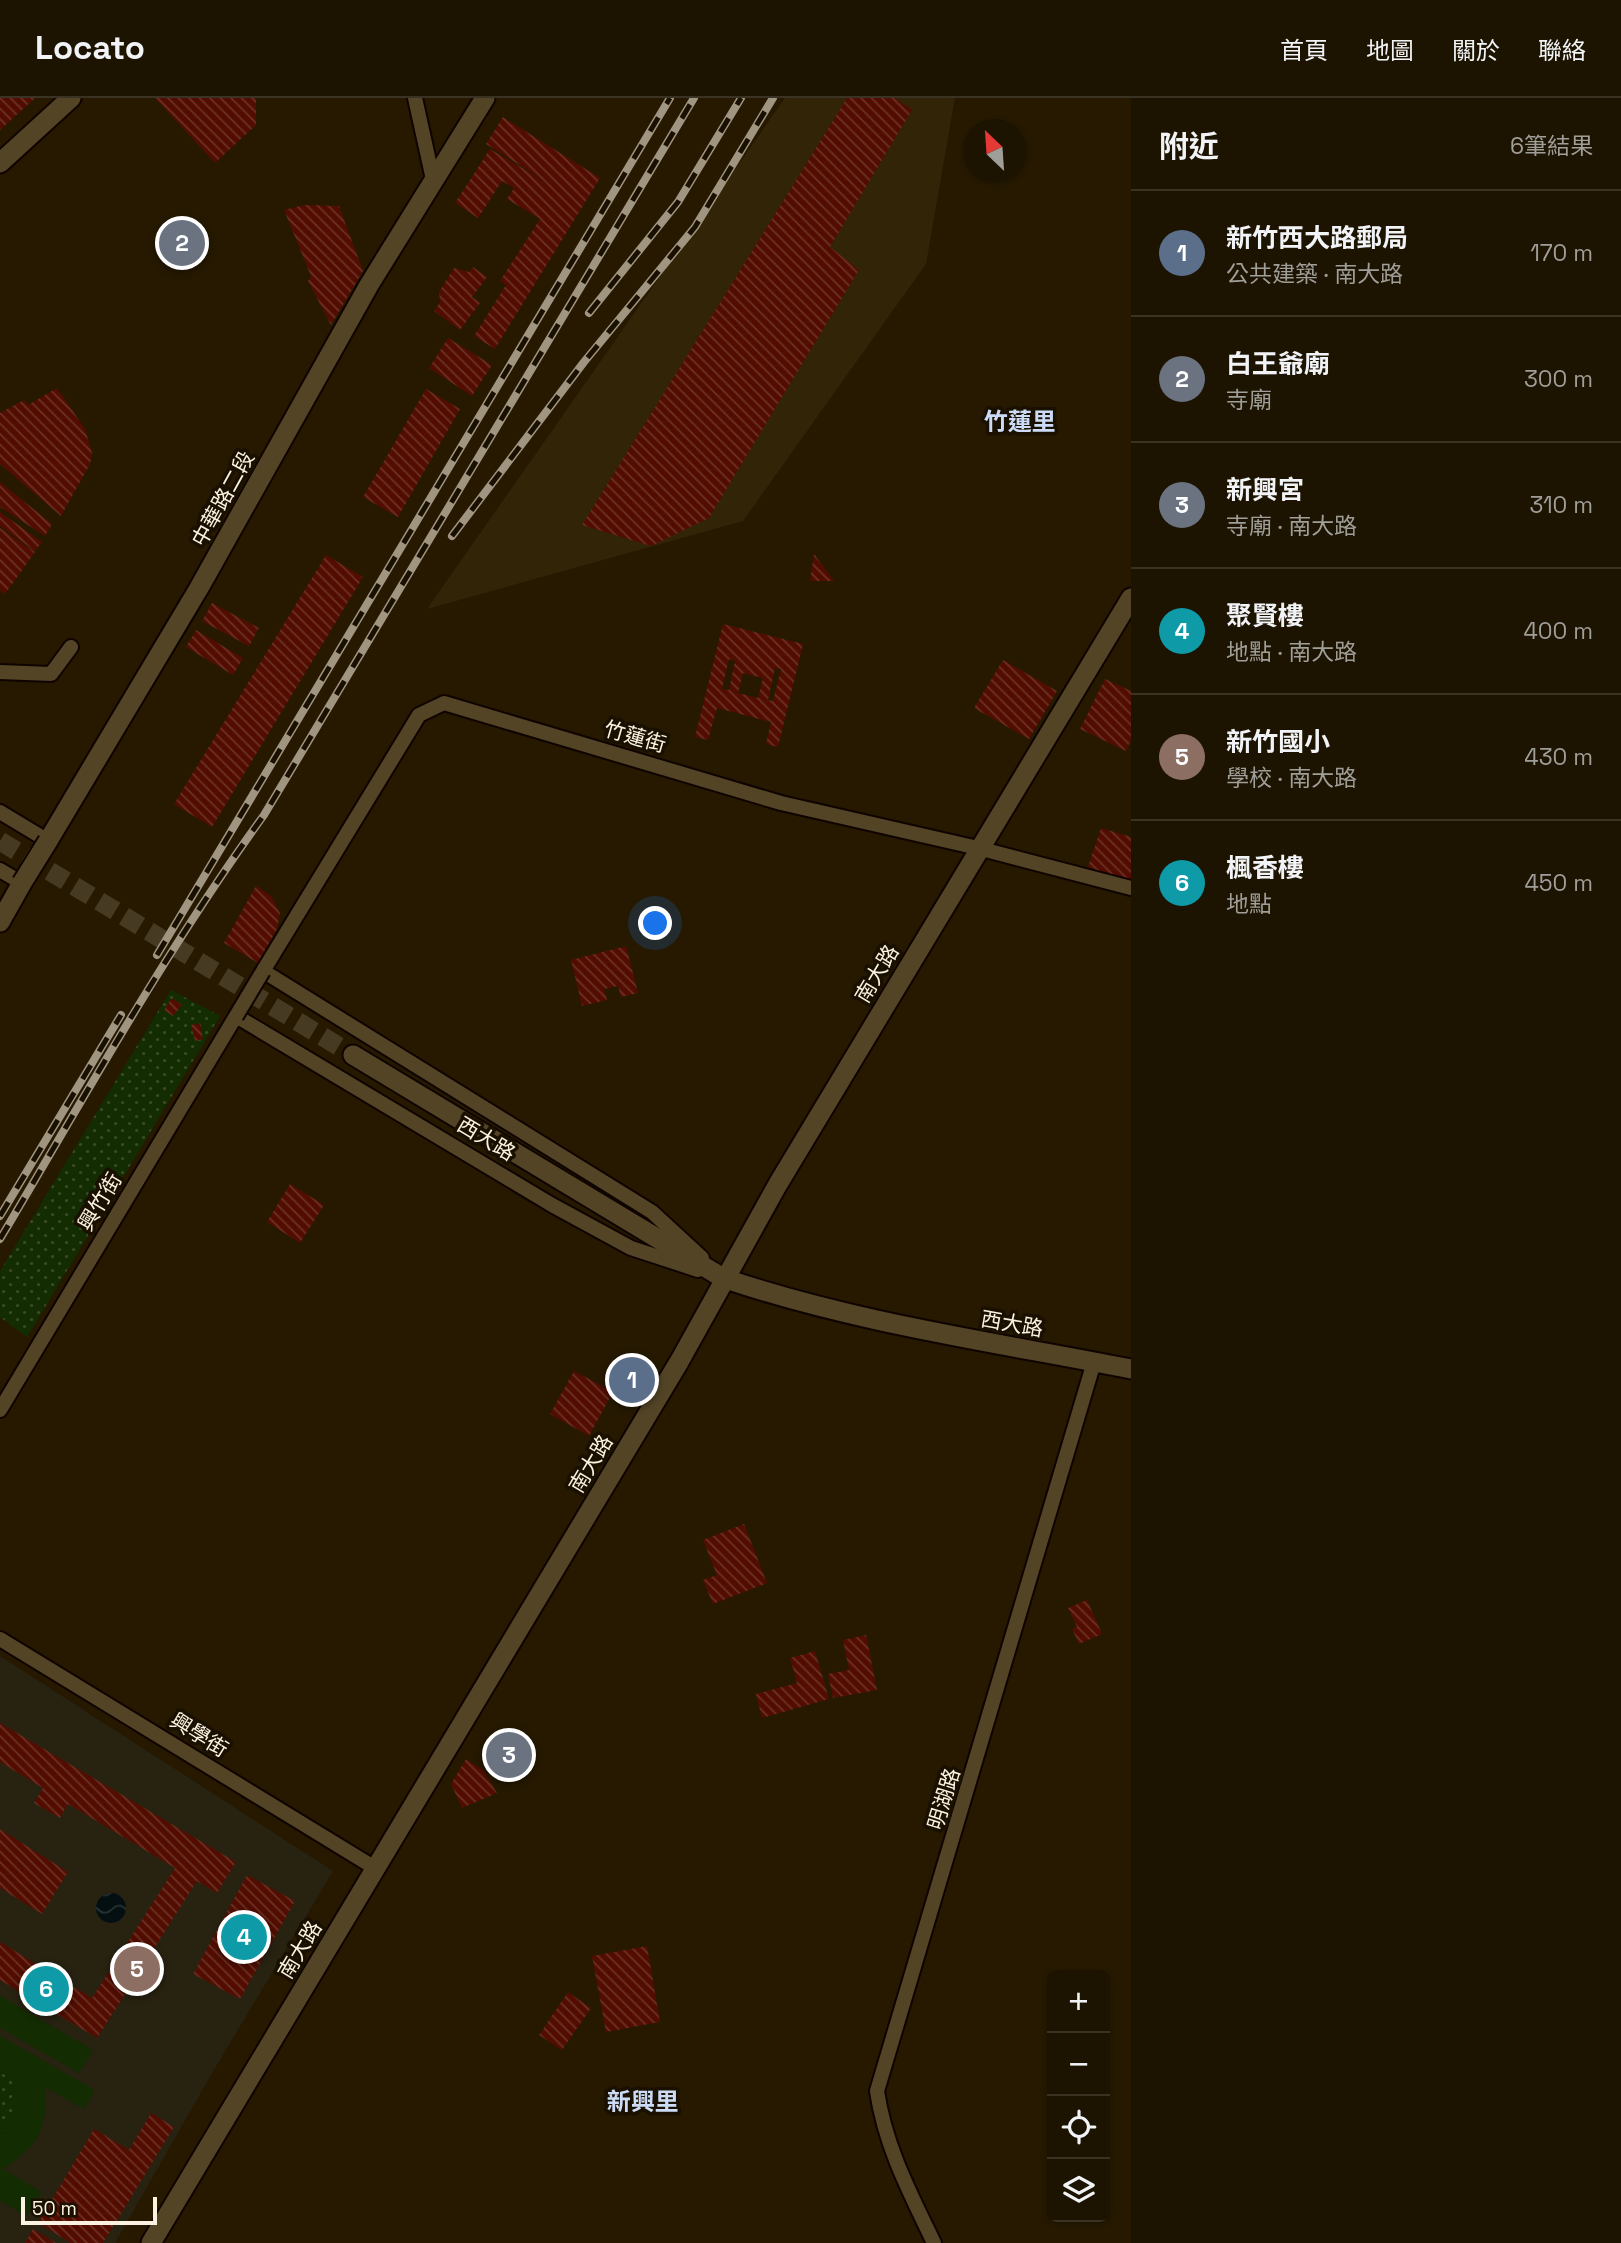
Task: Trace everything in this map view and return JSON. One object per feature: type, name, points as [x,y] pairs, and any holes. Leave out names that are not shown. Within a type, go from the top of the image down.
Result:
[{"type":"street","points":[[0,163],[71,98]]},
{"type":"street","points":[[415,98],[434,184]]},
{"type":"street","name":"中華路二段","points":[[0,922],[199,588],[369,285],[485,98]]},
{"type":"street","name":"南大路","points":[[152,2243],[678,1362],[723,1278],[978,848],[1131,598]]},
{"type":"street","points":[[0,672],[51,674],[71,647]]},
{"type":"street","name":"竹蓮街","points":[[236,1016],[419,715],[444,703],[781,803],[978,848],[1131,888]]},
{"type":"street","points":[[0,812],[48,841]]},
{"type":"street","points":[[0,870],[22,883]]},
{"type":"street","name":"西大路","points":[[263,971],[652,1212],[723,1278]]},
{"type":"street","name":"西大路","points":[[236,1016],[552,1205],[631,1248],[778,1297],[952,1337],[1131,1369]]},
{"type":"street","name":"興竹街","points":[[0,1410],[236,1016]]},
{"type":"street","name":"西大路","points":[[353,1055],[723,1278]]},
{"type":"street","name":"明湖路","points":[[934,2243],[895,2162],[881,2119],[877,2091],[1094,1362]]},
{"type":"street","name":"興學街","points":[[0,1639],[375,1868]]},
{"type":"shaded area","points":[[785,98],[955,98],[926,264],[743,521],[427,609]]},
{"type":"shaded area","points":[[0,1656],[333,1871],[215,2068],[115,2243],[0,2243]]},
{"type":"green space","points":[[171,990],[220,1016],[27,1337],[0,1317],[0,1271]]},
{"type":"green space","points":[[0,1996],[93,2050],[79,2073],[0,2028]]},
{"type":"green space","points":[[0,2036],[95,2090],[84,2109],[46,2088],[45,2115],[38,2136],[25,2153],[3,2169],[41,2192],[26,2216],[0,2201],[0,2134],[13,2115],[16,2095],[13,2079],[0,2072]]},
{"type":"green space","points":[[0,2072],[13,2079],[16,2102],[10,2121],[0,2134]]},
{"type":"water","points":[[111,1893],[117,1894],[125,1902],[125,1914],[117,1922],[111,1923],[105,1922],[97,1914],[96,1908],[97,1902],[105,1894]]},
{"type":"building","points":[[0,98],[35,98],[0,130]]},
{"type":"building","points":[[155,98],[256,98],[256,125],[215,163]]},
{"type":"building","points":[[847,98],[895,98],[912,110],[830,247],[859,270],[709,518],[651,546],[582,525]]},
{"type":"building","points":[[503,117],[600,178],[495,349],[474,336],[506,285],[500,281],[540,219],[507,199],[514,188],[502,181],[478,218],[455,203],[490,149],[553,186],[486,144]]},
{"type":"building","points":[[304,205],[339,206],[363,271],[331,325],[308,281],[311,276],[284,210]]},
{"type":"building","points":[[166,225],[206,244],[197,261],[158,242]]},
{"type":"building","points":[[473,267],[487,277],[472,297],[480,303],[460,330],[434,311],[440,302],[439,292],[454,268],[469,272]]},
{"type":"building","points":[[448,338],[492,365],[472,396],[429,368]]},
{"type":"building","points":[[57,388],[85,429],[92,453],[90,464],[61,516],[0,464],[0,413],[24,400],[28,405]]},
{"type":"building","points":[[426,389],[460,409],[398,517],[363,497]]},
{"type":"building","points":[[0,482],[52,524],[45,536],[0,507]]},
{"type":"building","points":[[0,512],[42,542],[35,551],[0,526]]},
{"type":"building","points":[[0,528],[35,552],[5,594],[0,590]]},
{"type":"building","points":[[814,554],[834,581],[810,581]]},
{"type":"building","points":[[326,555],[363,577],[212,827],[174,804]]},
{"type":"building","points":[[212,603],[259,628],[249,646],[202,621]]},
{"type":"building","points":[[723,624],[803,644],[778,747],[766,744],[771,722],[717,708],[708,740],[695,737]],"holes":[[[729,659],[735,661],[729,690],[722,689]],[[775,668],[781,669],[773,701],[768,700]],[[743,673],[763,678],[758,698],[738,693]]]},
{"type":"building","points":[[196,630],[243,658],[233,675],[186,647]]},
{"type":"building","points":[[1003,660],[1057,691],[1029,739],[974,708]]},
{"type":"building","points":[[1105,679],[1131,691],[1131,740],[1126,751],[1080,729]]},
{"type":"building","points":[[1101,828],[1131,837],[1131,881],[1088,867]]},
{"type":"building","points":[[256,886],[271,896],[280,913],[277,929],[258,963],[224,943]]},
{"type":"building","points":[[626,946],[638,993],[621,997],[618,986],[604,989],[607,1000],[582,1006],[571,960]]},
{"type":"building","points":[[172,998],[182,1005],[173,1016],[164,1010]]},
{"type":"building","points":[[200,1023],[203,1039],[195,1041],[191,1025]]},
{"type":"building","points":[[290,1184],[324,1205],[300,1243],[267,1222]]},
{"type":"building","points":[[574,1371],[613,1392],[589,1436],[550,1414]]},
{"type":"building","points":[[744,1524],[767,1583],[713,1604],[703,1580],[717,1575],[703,1540]]},
{"type":"building","points":[[1087,1600],[1102,1634],[1079,1644],[1072,1629],[1077,1627],[1068,1608]]},
{"type":"building","points":[[866,1635],[877,1690],[833,1698],[828,1674],[849,1670],[843,1640]]},
{"type":"building","points":[[815,1651],[829,1699],[762,1718],[756,1694],[797,1683],[790,1658]]},
{"type":"building","points":[[0,1723],[236,1862],[217,1893],[197,1881],[97,2038],[0,1980],[0,1942],[92,1998],[175,1868],[68,1804],[60,1818],[34,1803],[43,1788],[0,1762]]},
{"type":"building","points":[[510,1746],[515,1761],[507,1763],[502,1749]]},
{"type":"building","points":[[466,1759],[483,1770],[497,1793],[462,1808],[451,1784]]},
{"type":"building","points":[[0,1829],[68,1872],[42,1914],[0,1888]]},
{"type":"building","points":[[247,1875],[295,1901],[240,1999],[193,1974]]},
{"type":"building","points":[[647,1946],[660,2022],[606,2032],[592,1956]]},
{"type":"building","points":[[568,1992],[591,2008],[562,2050],[539,2035]]},
{"type":"building","points":[[151,2113],[174,2127],[103,2243],[71,2243],[38,2223],[94,2129],[129,2150]]},
{"type":"building","points":[[33,2229],[56,2243],[25,2243]]},
{"type":"tunnel","points":[[0,841],[353,1055]]},
{"type":"railway","points":[[157,955],[670,98]]},
{"type":"railway","points":[[0,1239],[160,971],[264,815],[694,98]]},
{"type":"railway","points":[[589,313],[678,202],[741,98]]},
{"type":"railway","points":[[452,536],[584,362],[695,227],[773,98]]},
{"type":"railway","points":[[0,1216],[121,1015]]},
{"type":"place","name":"白王爺廟","points":[[182,243]]},
{"type":"place","name":"新竹西大路郵局","points":[[632,1380]]},
{"type":"place","name":"新興宮","points":[[509,1755]]},
{"type":"place","name":"聚賢樓","points":[[244,1937]]},
{"type":"place","name":"新竹國小","points":[[137,1969]]},
{"type":"place","name":"楓香樓","points":[[46,1989]]},
{"type":"district","name":"竹蓮里","points":[[1020,422]]},
{"type":"district","name":"新興里","points":[[643,2102]]}]
